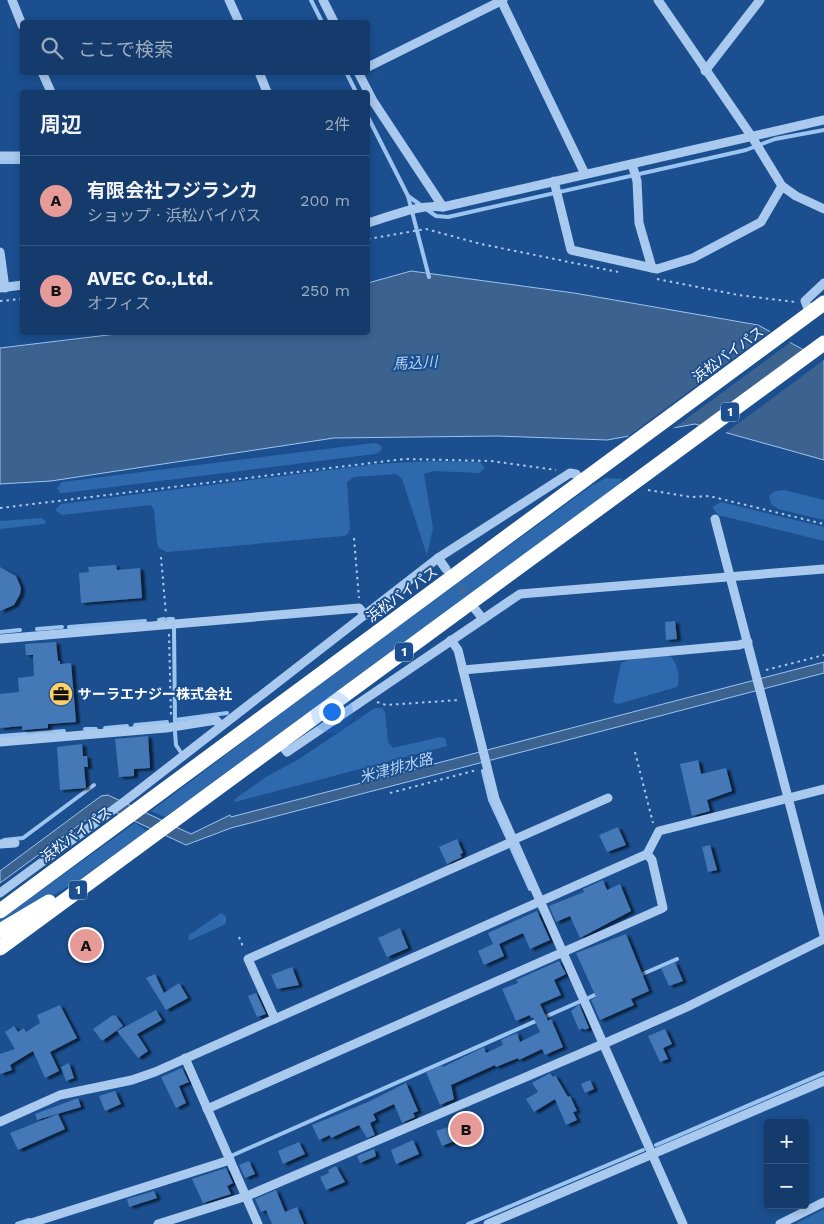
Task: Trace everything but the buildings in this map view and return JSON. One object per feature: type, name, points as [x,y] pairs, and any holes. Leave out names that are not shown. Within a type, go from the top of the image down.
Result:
[{"type":"highway","name":"浜松バイパス","points":[[0,911],[582,476],[824,303]]},
{"type":"highway","name":"1","points":[[0,948],[280,742],[641,485],[824,343]]},
{"type":"highway","points":[[0,931],[43,904],[82,887]]},
{"type":"street","points":[[12,0],[20,20]]},
{"type":"street","points":[[229,0],[238,20]]},
{"type":"street","points":[[323,0],[333,20]]},
{"type":"street","points":[[370,66],[502,0],[585,174]]},
{"type":"street","points":[[658,0],[705,71],[752,136],[782,186],[796,196],[824,209]]},
{"type":"street","points":[[705,71],[760,0]]},
{"type":"street","points":[[43,75],[49,90]]},
{"type":"street","points":[[260,75],[266,90]]},
{"type":"street","points":[[360,75],[368,90]]},
{"type":"street","points":[[370,94],[438,206]]},
{"type":"street","points":[[370,222],[404,211],[438,206],[554,181],[824,120]]},
{"type":"street","points":[[0,156],[20,156]]},
{"type":"street","points":[[632,164],[637,181],[638,224],[652,268]]},
{"type":"street","points":[[554,181],[571,250],[657,269],[693,258],[761,222],[782,186]]},
{"type":"street","points":[[0,252],[2,288],[20,285]]},
{"type":"street","points":[[810,314],[805,301],[824,283]]},
{"type":"street","points":[[0,893],[110,812],[221,726],[362,611],[438,558],[582,476]]},
{"type":"street","points":[[715,519],[824,935]]},
{"type":"street","points":[[438,558],[446,569]]},
{"type":"street","points":[[280,742],[287,752],[520,594],[824,569]]},
{"type":"street","points":[[476,609],[483,619]]},
{"type":"street","points":[[0,639],[168,624],[362,611]]},
{"type":"street","points":[[452,640],[458,650],[495,798],[683,1224]]},
{"type":"street","points":[[463,670],[739,645],[748,642]]},
{"type":"street","points":[[0,742],[216,720],[221,726]]},
{"type":"street","points":[[0,1122],[60,1095],[138,1078],[275,1019],[647,854],[660,831],[824,789]]},
{"type":"street","points":[[275,1019],[248,959],[608,798]]},
{"type":"street","points":[[0,844],[15,842]]},
{"type":"street","points":[[208,1109],[663,908],[652,860],[647,854]]},
{"type":"street","points":[[158,1224],[247,1196],[603,1044],[687,1007],[824,939]]},
{"type":"street","points":[[185,1058],[258,1224]]},
{"type":"street","points":[[488,1224],[824,1082]]},
{"type":"street","points":[[28,1224],[230,1160]]},
{"type":"street","points":[[780,1224],[824,1202]]},
{"type":"path","points":[[370,239],[426,229]]},
{"type":"path","points":[[0,301],[20,298]]},
{"type":"path","points":[[0,508],[404,459],[490,460],[582,476]]},
{"type":"path","points":[[641,485],[691,497],[709,496],[824,524]]},
{"type":"path","points":[[354,538],[362,611]]},
{"type":"path","points":[[161,557],[168,624],[171,726]]},
{"type":"path","points":[[756,674],[824,655]]},
{"type":"path","points":[[371,694],[378,703],[386,705],[470,699]]},
{"type":"path","points":[[635,752],[654,828],[660,831]]},
{"type":"path","points":[[390,793],[487,767]]},
{"type":"path","points":[[239,937],[248,959]]},
{"type":"shaded area","points":[[374,443],[379,444],[382,448],[380,452],[375,454],[64,493],[60,493],[57,488],[62,482]]},
{"type":"shaded area","points":[[433,461],[480,462],[485,468],[479,473],[433,471],[424,474],[433,528],[427,555],[402,479],[397,474],[354,477],[347,482],[350,529],[347,535],[343,536],[167,552],[159,548],[157,543],[154,510],[151,505],[62,515],[55,510],[61,504],[376,464]]},
{"type":"shaded area","points":[[606,478],[622,479],[620,484],[165,817],[151,811],[356,657],[591,486]]},
{"type":"shaded area","points":[[784,490],[824,500],[824,520],[778,509],[771,504],[769,496],[775,491]]},
{"type":"shaded area","points":[[721,502],[824,527],[824,541],[718,515],[712,507]]},
{"type":"shaded area","points":[[41,518],[46,521],[45,524],[0,529],[0,521]]},
{"type":"shaded area","points":[[670,656],[676,666],[679,680],[677,687],[618,704],[613,702],[621,663],[629,659]]},
{"type":"shaded area","points":[[375,708],[382,708],[385,712],[388,742],[393,748],[440,737],[445,738],[447,746],[235,802],[235,799],[266,777],[299,759]]},
{"type":"shaded area","points":[[135,823],[147,831],[82,878],[0,927],[0,920]]},
{"type":"shaded area","points":[[221,913],[226,916],[226,924],[191,940],[188,939],[189,935]]},
{"type":"shaded area","points":[[824,1209],[824,1224],[795,1224]]},
{"type":"water","name":"馬込川","points":[[411,271],[574,293],[758,325],[824,361],[824,460],[695,424],[607,440],[497,436],[334,438],[51,481],[0,484],[0,348],[108,335],[370,335],[370,282]]},
{"type":"water","points":[[824,662],[824,673],[231,828],[186,845],[104,807],[0,883],[0,871],[101,796],[108,795],[191,834],[230,815],[231,817]]},
{"type":"pier","points":[[772,330],[792,341],[670,431],[623,440]]},
{"type":"pier","points":[[805,348],[824,360],[724,434],[699,427]]},
{"type":"waterway","points":[[311,0],[321,20]]},
{"type":"waterway","points":[[348,75],[355,90]]},
{"type":"waterway","points":[[370,121],[408,196],[429,277]]},
{"type":"waterway","points":[[408,196],[436,216],[448,217],[746,150],[775,139],[824,130]]},
{"type":"waterway","points":[[0,162],[20,162]]},
{"type":"waterway","points":[[159,620],[164,619]]},
{"type":"waterway","points":[[168,619],[173,619]]},
{"type":"waterway","points":[[69,627],[145,621]]},
{"type":"waterway","points":[[37,629],[62,627]]},
{"type":"waterway","points":[[174,628],[175,721]]},
{"type":"waterway","points":[[0,632],[20,630]]},
{"type":"waterway","points":[[175,720],[227,713]]},
{"type":"waterway","points":[[135,725],[167,722]]},
{"type":"waterway","points":[[105,728],[127,726]]},
{"type":"waterway","points":[[85,729],[96,729]]},
{"type":"waterway","points":[[0,736],[64,731]]},
{"type":"waterway","points":[[175,732],[176,745],[180,751]]},
{"type":"waterway","points":[[483,771],[490,800],[508,839]]},
{"type":"waterway","points":[[4,840],[23,838],[94,785]]},
{"type":"waterway","points":[[511,847],[530,889]]},
{"type":"waterway","points":[[638,976],[677,959]]},
{"type":"waterway","points":[[586,999],[599,993]]},
{"type":"waterway","points":[[231,1156],[581,1001]]},
{"type":"waterway","points":[[656,1145],[824,1073]]},
{"type":"waterway","points":[[468,1224],[643,1150]]},
{"type":"waterway","points":[[17,1224],[29,1220]]},
{"type":"tunnel","points":[[451,575],[473,605]]},
{"type":"place","name":"サーラエナジー株式会社","points":[[61,694]]},
{"type":"place","name":"有限会社フジランカ","points":[[86,945]]},
{"type":"place","name":"AVEC Co.,Ltd.","points":[[466,1129]]},
{"type":"water label","name":"米津排水路","points":[[396,768]]}]
